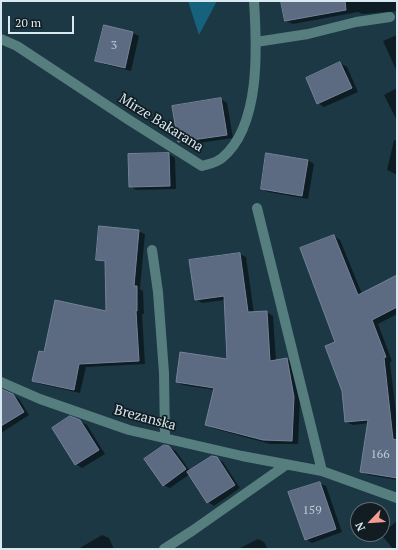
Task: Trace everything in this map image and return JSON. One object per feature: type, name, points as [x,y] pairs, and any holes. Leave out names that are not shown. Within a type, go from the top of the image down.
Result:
[{"type":"street","name":"Mirze Bakarana","points":[[1,39],[17,46],[202,166],[212,164],[221,159],[236,143],[247,120],[252,95],[256,42],[254,1]]},
{"type":"street","points":[[256,42],[308,34],[356,22],[390,17]]},
{"type":"street","points":[[257,208],[322,471]]},
{"type":"street","points":[[152,250],[164,366],[165,438]]},
{"type":"street","name":"Brezanska","points":[[1,382],[40,399],[129,430],[286,465],[322,471],[397,498]]},
{"type":"street","points":[[164,549],[286,465]]},
{"type":"shaded area","points":[[188,1],[217,1],[199,35]]},
{"type":"building","points":[[281,1],[345,1],[346,10],[285,21]]},
{"type":"building","points":[[104,25],[133,32],[125,68],[95,61]]},
{"type":"building","points":[[340,62],[352,88],[317,104],[306,78]]},
{"type":"building","points":[[221,98],[227,135],[178,142],[172,106]]},
{"type":"building","points":[[169,153],[170,186],[129,187],[128,154]]},
{"type":"building","points":[[266,153],[308,160],[302,196],[261,189]]},
{"type":"building","points":[[99,226],[139,230],[134,286],[137,286],[136,311],[139,361],[79,364],[74,390],[32,381],[39,351],[44,352],[55,300],[106,311],[105,261],[96,260]]},
{"type":"building","points":[[334,235],[358,295],[397,275],[397,307],[372,320],[386,357],[384,358],[393,439],[397,440],[397,478],[360,472],[368,420],[345,422],[342,391],[325,346],[335,342],[300,248]]},
{"type":"building","points":[[240,253],[248,312],[267,311],[270,361],[287,358],[294,397],[292,441],[263,440],[205,425],[214,388],[176,382],[180,352],[227,359],[224,296],[195,300],[189,260]]},
{"type":"building","points":[[1,389],[13,394],[24,412],[1,426]]},
{"type":"building","points":[[70,416],[80,420],[99,450],[75,465],[52,428]]},
{"type":"building","points":[[164,445],[169,446],[186,469],[163,486],[144,459]]},
{"type":"building","points":[[212,456],[217,457],[235,485],[207,503],[187,472]]},
{"type":"building","points":[[320,482],[336,529],[305,540],[288,492]]}]
